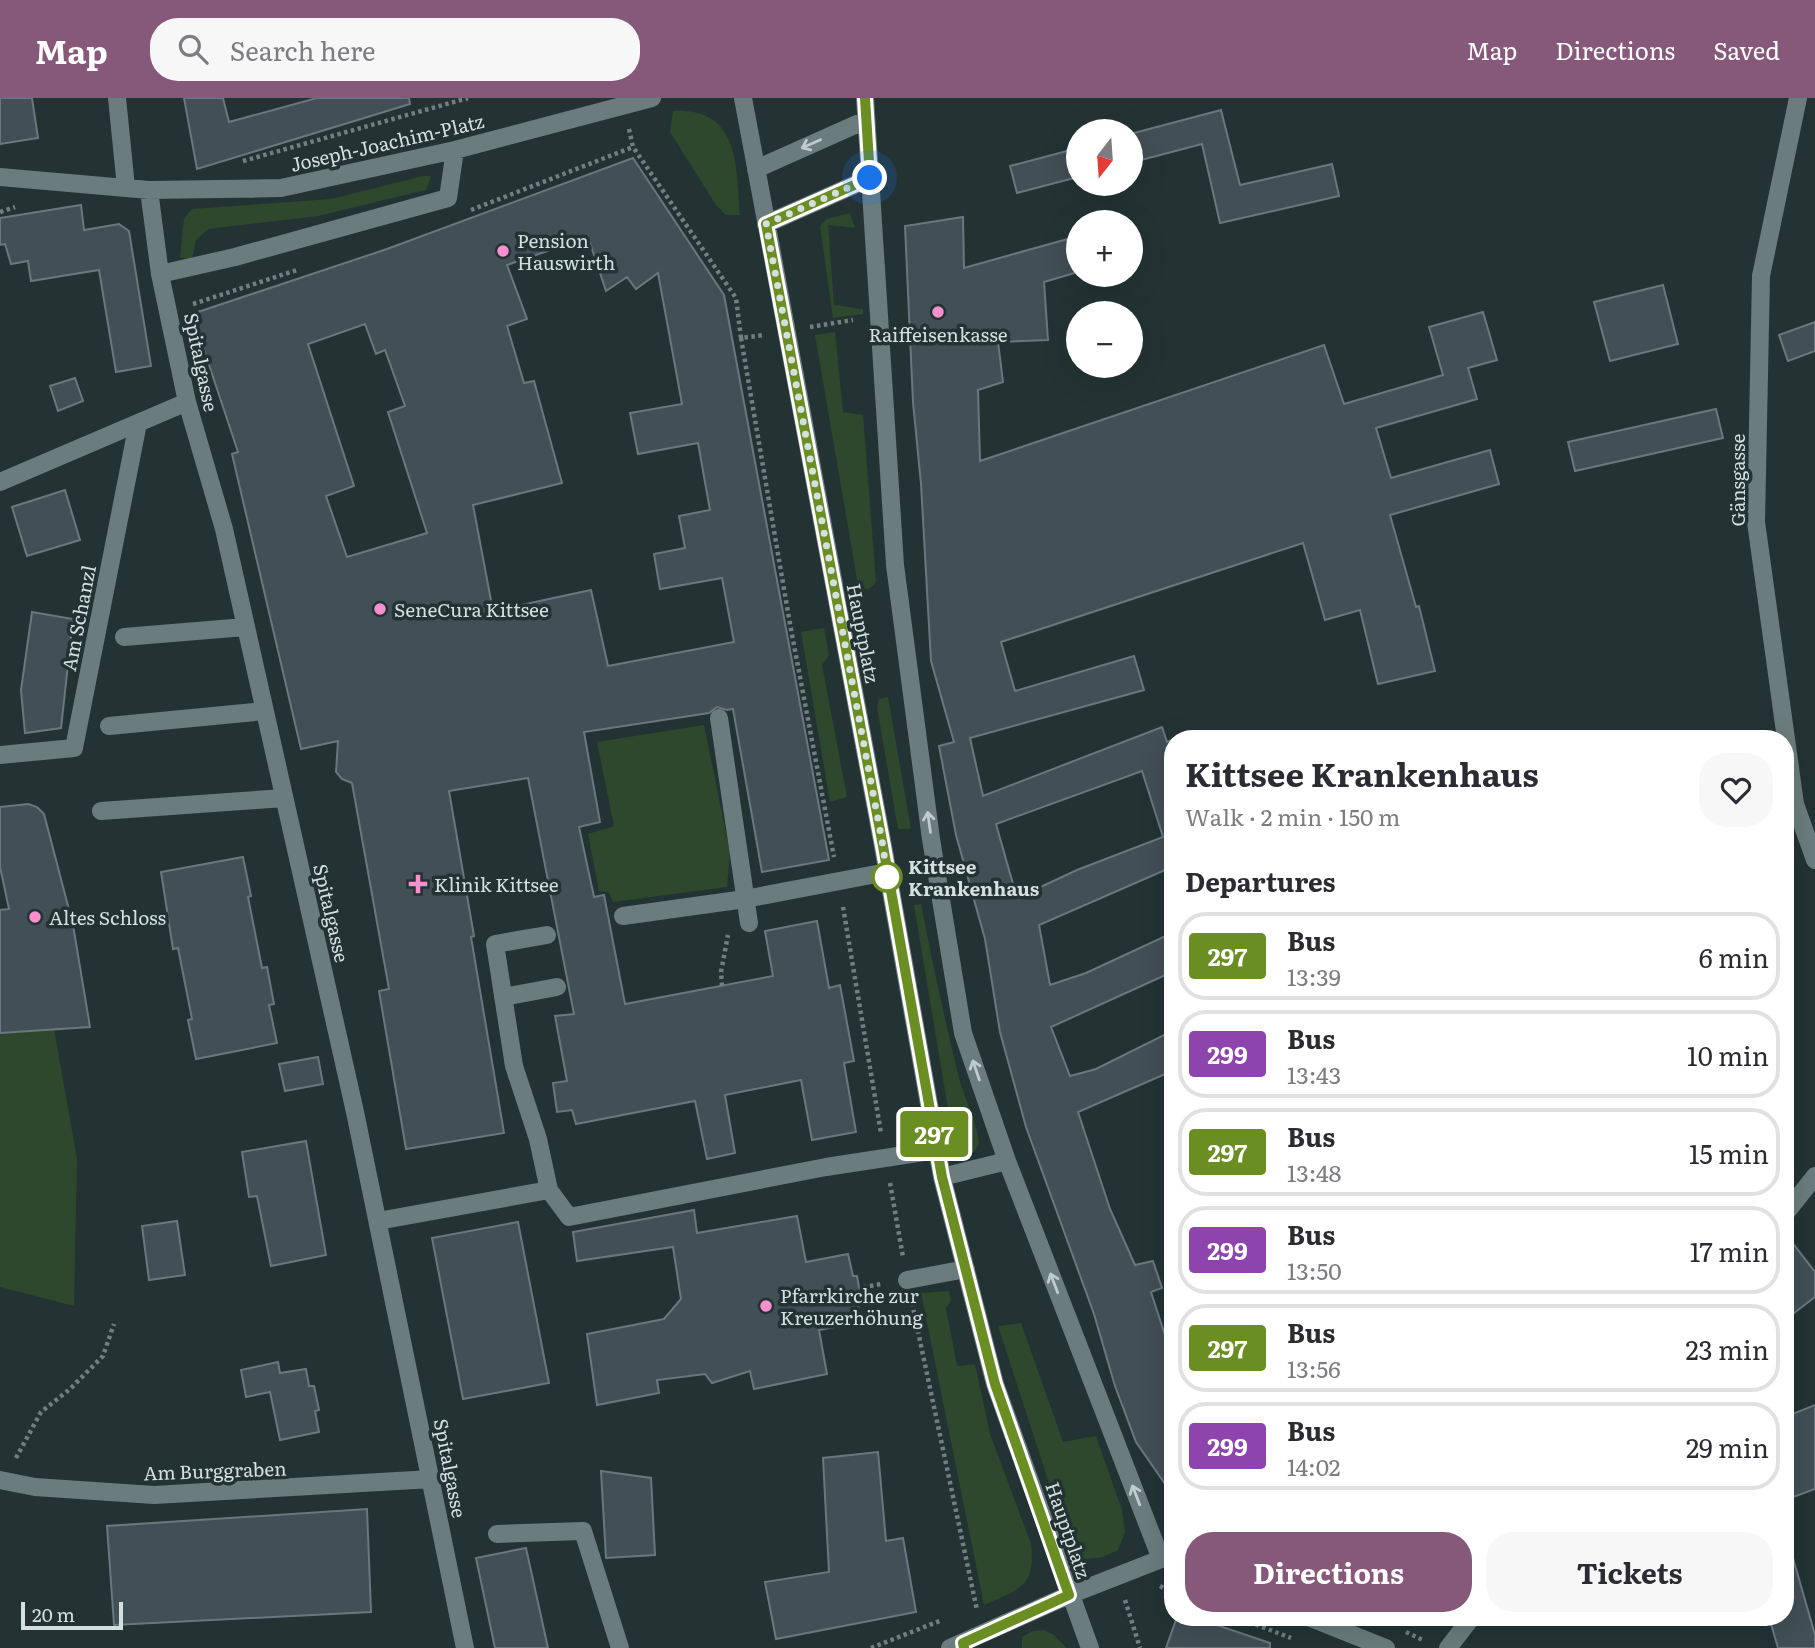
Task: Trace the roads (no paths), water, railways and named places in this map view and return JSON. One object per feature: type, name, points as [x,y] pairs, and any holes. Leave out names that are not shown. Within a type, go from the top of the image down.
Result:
[{"type":"street","points":[[117,98],[126,187]]},
{"type":"street","name":"Joseph-Joachim-Platz","points":[[0,177],[149,190],[281,188],[455,150],[652,98]]},
{"type":"street","name":"Hauptplatz","points":[[743,98],[942,1177],[995,1384],[1069,1595],[1117,1576],[1164,1562]]},
{"type":"street","name":"Hauptplatz","points":[[865,98],[895,565],[932,839],[963,1032],[1007,1161],[1164,1554]]},
{"type":"street","name":"Gänsgasse","points":[[1785,730],[1756,522],[1761,276],[1798,98]]},
{"type":"street","points":[[756,169],[866,120]]},
{"type":"street","points":[[160,274],[234,257],[448,198],[455,150]]},
{"type":"street","points":[[766,224],[870,178]]},
{"type":"street","name":"Spitalgasse","points":[[149,190],[160,274],[187,402],[224,529],[265,711],[378,1220],[465,1648]]},
{"type":"street","points":[[0,482],[187,402]]},
{"type":"street","name":"Am Schanzl","points":[[0,755],[74,748],[138,424]]},
{"type":"street","points":[[124,637],[246,627]]},
{"type":"street","points":[[108,726],[265,711]]},
{"type":"street","points":[[719,718],[740,900],[749,923]]},
{"type":"street","name":"Gänsgasse","points":[[1794,797],[1815,860]]},
{"type":"street","points":[[101,811],[284,798]]},
{"type":"street","points":[[623,916],[740,900],[887,872]]},
{"type":"street","points":[[547,935],[495,944],[514,1066],[538,1139],[549,1190],[569,1217],[826,1167],[937,1150]]},
{"type":"street","points":[[503,997],[557,987]]},
{"type":"street","points":[[942,1177],[1007,1161]]},
{"type":"street","points":[[1794,1202],[1815,1175]]},
{"type":"street","points":[[378,1220],[549,1190]]},
{"type":"street","points":[[907,1280],[966,1269]]},
{"type":"street","name":"Am Burggraben","points":[[2,1480],[35,1488],[154,1495],[432,1479]]},
{"type":"street","points":[[497,1534],[583,1531],[616,1648]]},
{"type":"street","points":[[959,1646],[1069,1595],[1090,1648]]},
{"type":"street","points":[[1331,1626],[1386,1648]]},
{"type":"street","points":[[1448,1648],[1465,1626]]},
{"type":"place","name":"Pension Hauswirth","points":[[503,251]]},
{"type":"place","name":"Raiffeisenkasse","points":[[938,312]]},
{"type":"place","name":"SeneCura Kittsee","points":[[380,609]]},
{"type":"place","name":"Kittsee Krankenhaus","points":[[887,877]]},
{"type":"place","name":"Klinik Kittsee","points":[[418,884]]},
{"type":"place","name":"Altes Schloss","points":[[35,917]]},
{"type":"place","name":"Pfarrkirche zur Kreuzerhöhung","points":[[766,1306]]}]
